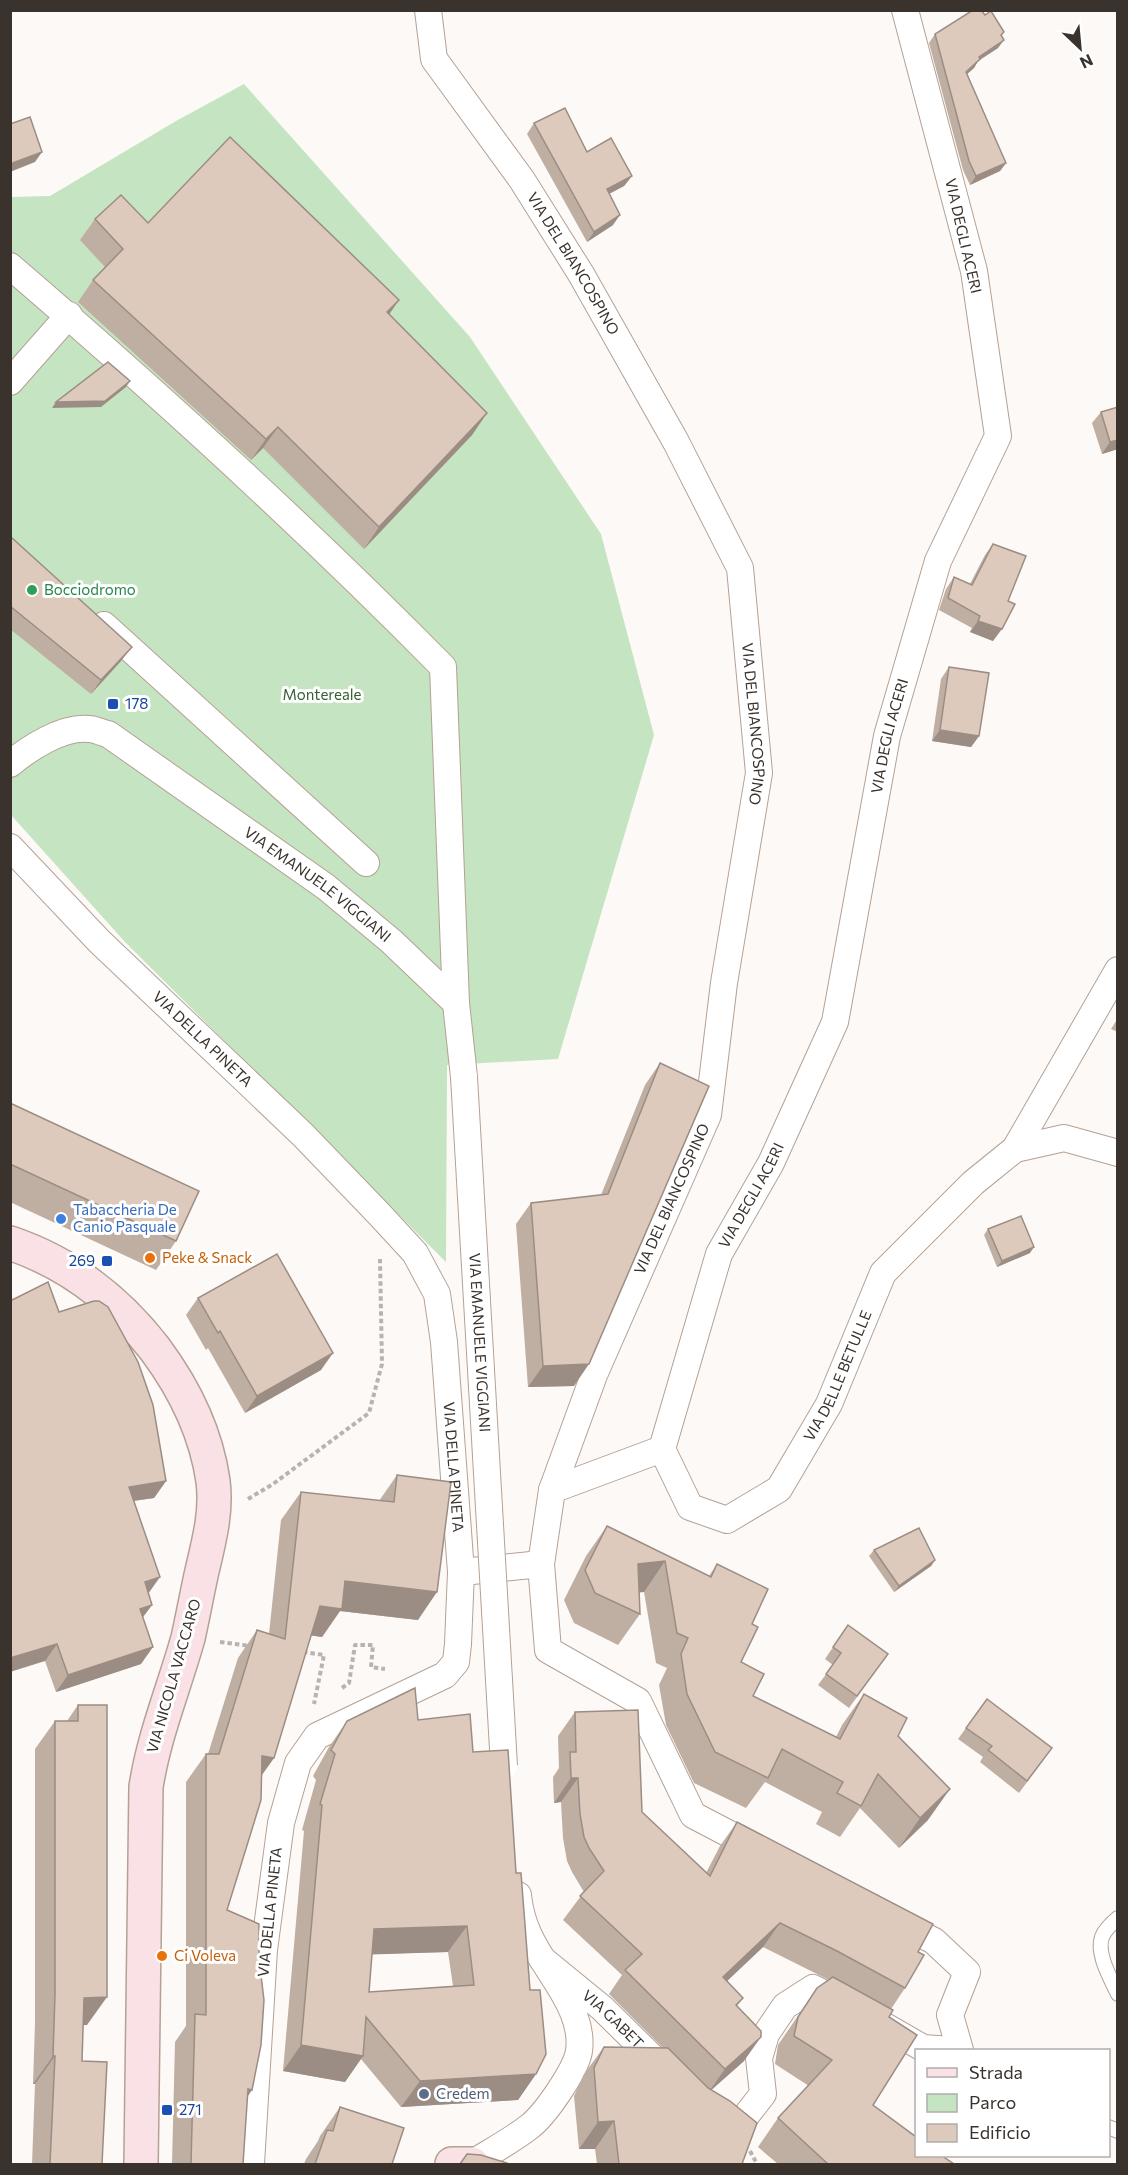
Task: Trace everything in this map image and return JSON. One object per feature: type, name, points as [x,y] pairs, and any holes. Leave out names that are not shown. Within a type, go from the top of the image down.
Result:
[{"type":"street","name":"VIA DEL BIANCOSPINO","points":[[428,10],[434,59],[522,180],[581,274],[676,442],[740,568],[759,774],[724,983],[708,1115],[594,1375],[552,1490],[541,1564],[549,1650],[638,1701],[693,1815],[767,1854]]},
{"type":"street","name":"VIA DEGLI ACERI","points":[[662,1449],[719,1254],[771,1163],[835,1022],[887,736],[938,561],[998,436],[974,270],[905,10]]},
{"type":"street","points":[[10,266],[69,315],[349,572],[443,668],[456,1003]]},
{"type":"street","points":[[10,382],[69,315]]},
{"type":"street","points":[[88,611],[366,863]]},
{"type":"street","name":"VIA EMANUELE VIGGIANI","points":[[10,764],[25,752],[49,739],[73,730],[89,729],[108,734],[326,887],[391,940],[456,1003],[464,1077],[505,1778]]},
{"type":"street","name":"VIA DELLA PINETA","points":[[10,847],[99,941],[303,1135],[380,1215],[415,1253],[436,1293],[444,1342],[461,1572],[456,1662],[445,1675],[317,1736],[298,1763],[280,1823],[264,1950],[251,2164]]},
{"type":"street","name":"VIA DELLE BETULLE","points":[[662,1449],[690,1507],[727,1520],[779,1489],[829,1404],[883,1273],[973,1183],[1015,1149],[1118,970]]},
{"type":"street","name":"VIA DELLE BETULLE","points":[[1015,1149],[1064,1138],[1118,1154]]},
{"type":"street","name":"VIA NICOLA VACCARO","points":[[10,1243],[61,1264],[100,1290],[142,1333],[174,1375],[197,1421],[208,1453],[214,1483],[214,1520],[188,1638],[151,1753],[146,1786],[141,2164]]},
{"type":"street","points":[[552,1490],[662,1449]]},
{"type":"street","points":[[461,1572],[541,1564]]},
{"type":"street","points":[[452,2164],[471,2164],[531,2126],[559,2093],[579,2051],[578,2022],[564,1994],[529,1939],[519,1906],[515,1871]]},
{"type":"street","points":[[872,1908],[934,1941],[968,1972],[950,2015],[960,2049]]},
{"type":"street","name":"VIA GABET","points":[[542,1959],[602,2008],[691,2097],[738,2126],[763,2094],[759,2058],[766,2034],[785,2006],[813,1988],[923,2048],[938,2049]]},
{"type":"lane","points":[[1118,1917],[1101,1939],[1102,1956],[1118,1994]]},
{"type":"path","points":[[214,1520],[273,1484],[369,1413],[382,1364],[380,1215]]},
{"type":"path","points":[[188,1638],[256,1646]]},
{"type":"path","points":[[339,1690],[348,1683],[354,1645],[373,1645],[371,1666],[388,1670]]},
{"type":"path","points":[[301,1652],[324,1655],[312,1710],[321,1703]]},
{"type":"green space","name":"Montereale","points":[[244,84],[470,337],[601,534],[654,735],[558,1059],[447,1065],[446,1262],[125,942],[11,815],[10,197],[50,196],[176,121]]},
{"type":"building","points":[[973,10],[981,10],[985,15],[991,11],[1004,32],[1001,35],[1004,40],[979,57],[980,59],[966,72],[1006,163],[976,176],[969,161],[935,34]]},
{"type":"building","points":[[565,108],[587,152],[611,138],[632,176],[607,189],[620,215],[594,232],[534,123]]},
{"type":"building","points":[[30,117],[42,152],[10,164],[10,124]]},
{"type":"building","points":[[230,137],[399,300],[387,312],[487,413],[379,527],[278,427],[266,439],[93,280],[123,249],[95,219],[121,195],[148,223]]},
{"type":"building","points":[[108,362],[130,381],[105,401],[56,402]]},
{"type":"building","points":[[1118,407],[1118,440],[1110,442],[1101,412]]},
{"type":"building","name":"Bocciodromo","points":[[11,537],[132,647],[101,680],[10,606]]},
{"type":"building","points":[[993,544],[1026,556],[1008,601],[1015,604],[1002,629],[978,621],[980,616],[948,598],[954,577],[972,585]]},
{"type":"building","points":[[949,667],[989,673],[979,736],[940,730]]},
{"type":"building","points":[[660,1063],[709,1086],[589,1364],[543,1366],[531,1203],[608,1194]]},
{"type":"building","points":[[10,1103],[199,1191],[176,1241],[10,1164]]},
{"type":"building","points":[[1021,1216],[1034,1247],[1002,1261],[988,1229]]},
{"type":"building","points":[[277,1254],[333,1353],[257,1396],[220,1331],[218,1333],[198,1298]]},
{"type":"building","points":[[48,1282],[59,1312],[94,1301],[99,1301],[108,1307],[138,1362],[153,1405],[166,1481],[129,1487],[160,1577],[145,1582],[152,1605],[140,1609],[153,1647],[68,1675],[57,1644],[10,1658],[10,1301]]},
{"type":"building","points":[[397,1475],[451,1482],[437,1592],[345,1581],[342,1609],[320,1606],[274,1758],[262,1756],[261,1800],[227,1910],[259,1924],[259,1959],[264,2000],[261,2045],[252,2090],[248,2089],[243,2164],[191,2164],[195,2014],[206,2015],[206,1754],[219,1754],[257,1630],[285,1639],[301,1492],[394,1502]]},
{"type":"building","points":[[607,1526],[711,1577],[717,1564],[768,1589],[752,1624],[758,1627],[741,1662],[764,1674],[753,1696],[840,1739],[864,1694],[907,1718],[898,1736],[950,1789],[920,1818],[878,1774],[861,1806],[837,1793],[843,1782],[782,1749],[768,1778],[715,1752],[687,1694],[681,1654],[688,1638],[677,1633],[665,1561],[638,1564],[640,1614],[595,1593],[585,1570]]},
{"type":"building","points":[[919,1528],[935,1560],[899,1586],[874,1550]]},
{"type":"building","points":[[848,1625],[888,1654],[857,1696],[826,1674],[841,1653],[833,1647]]},
{"type":"building","points":[[415,1688],[418,1720],[470,1714],[473,1752],[508,1750],[516,1873],[521,1873],[530,1990],[540,1990],[546,2054],[536,2074],[420,2081],[366,2017],[363,2056],[301,2045],[322,1805],[320,1804],[335,1754],[331,1750],[347,1721]],"holes":[[[467,1926],[474,1985],[369,1992],[374,1929]]]},
{"type":"building","points":[[987,1699],[1052,1748],[1027,1781],[988,1750],[992,1746],[966,1728]]},
{"type":"building","points":[[78,1705],[107,1705],[107,1997],[84,1998],[82,2061],[107,2062],[102,2164],[50,2164],[55,2056],[53,2056],[55,1721],[78,1721]]},
{"type":"building","points":[[638,1710],[642,1812],[710,1876],[737,1822],[933,1924],[918,1952],[924,1955],[905,1988],[780,1923],[723,1977],[743,1998],[736,2005],[761,2031],[761,2037],[725,2069],[625,1970],[642,1954],[580,1896],[604,1871],[584,1837],[578,1778],[571,1778],[570,1752],[576,1752],[575,1712]]},
{"type":"building","points":[[833,1977],[893,2010],[889,2017],[917,2035],[873,2105],[915,2136],[915,2157],[944,2157],[954,2164],[828,2164],[778,2118],[832,2060],[794,2036],[798,2017],[817,1988]]},
{"type":"building","points":[[604,2047],[668,2048],[708,2088],[730,2101],[757,2123],[742,2164],[619,2164],[614,2121],[598,2122],[594,2068]]},
{"type":"building","points":[[340,2107],[404,2128],[392,2164],[315,2164],[327,2130],[333,2131]]},
{"type":"building","points":[[467,2154],[481,2155],[507,2164],[460,2164]]},
{"type":"place","name":"Bocciodromo","points":[[32,590]]},
{"type":"place","name":"178","points":[[113,704]]},
{"type":"place","name":"Tabaccheria De Canio Pasquale","points":[[61,1219]]},
{"type":"place","name":"Peke & Snack","points":[[150,1258]]},
{"type":"place","name":"269","points":[[107,1261]]},
{"type":"place","name":"Ci Voleva","points":[[162,1956]]},
{"type":"place","name":"Credem","points":[[424,2094]]},
{"type":"place","name":"271","points":[[167,2110]]}]
